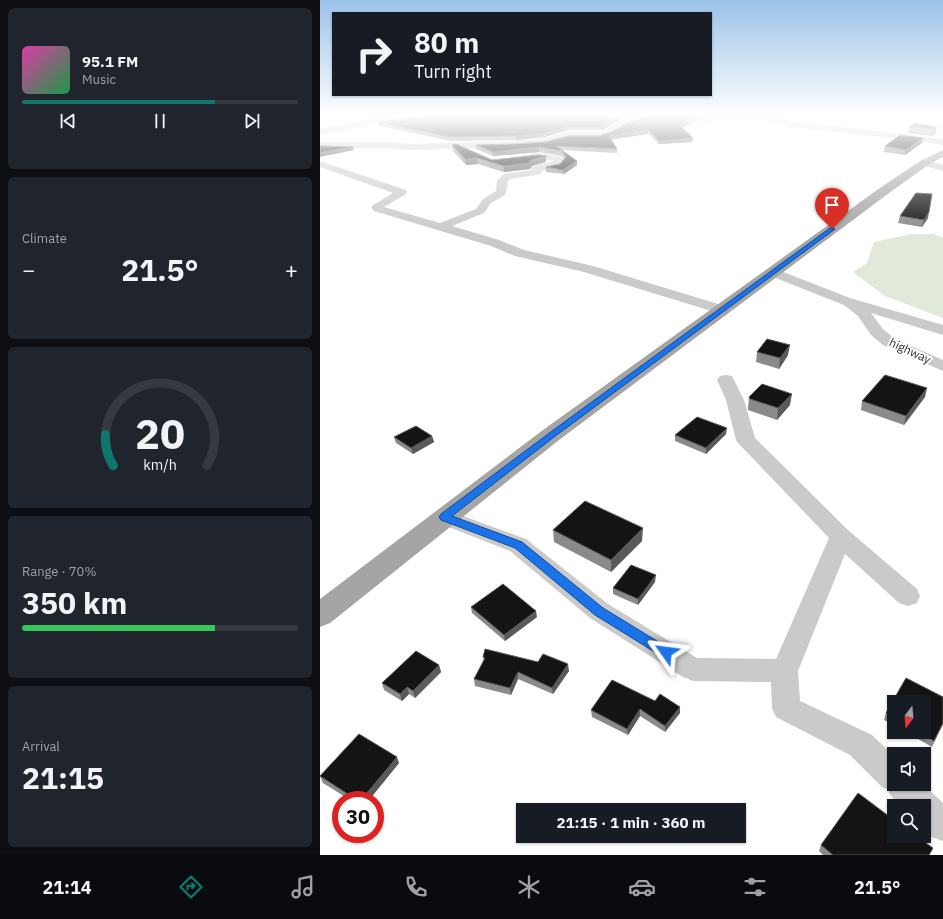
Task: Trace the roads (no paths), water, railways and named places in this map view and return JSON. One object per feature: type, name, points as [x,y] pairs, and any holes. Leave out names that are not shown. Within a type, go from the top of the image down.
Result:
[{"type":"main road","points":[[320,615],[444,517],[551,436],[773,272],[934,165],[942,155]]},
{"type":"street","points":[[440,226],[480,211],[487,201],[501,193],[503,184],[502,181],[508,176],[537,172],[536,169],[555,165],[560,162],[559,159],[539,156],[512,159]]},
{"type":"street","points":[[320,164],[400,190],[402,192],[401,194],[378,206],[378,209],[495,243],[520,253],[588,269],[723,310]]},
{"type":"street","name":"highway","points":[[773,272],[845,301],[943,330]]},
{"type":"street","name":"highway","points":[[845,301],[863,313],[877,332],[889,342],[943,366]]},
{"type":"street","points":[[726,380],[735,400],[746,440],[841,536],[908,596]]},
{"type":"street","points":[[444,517],[518,545],[599,611],[693,669],[784,671]]},
{"type":"street","points":[[841,536],[784,671],[786,708],[861,745],[887,770]]},
{"type":"street","points":[[908,791],[917,799]]},
{"type":"street","points":[[931,813],[943,825]]}]
